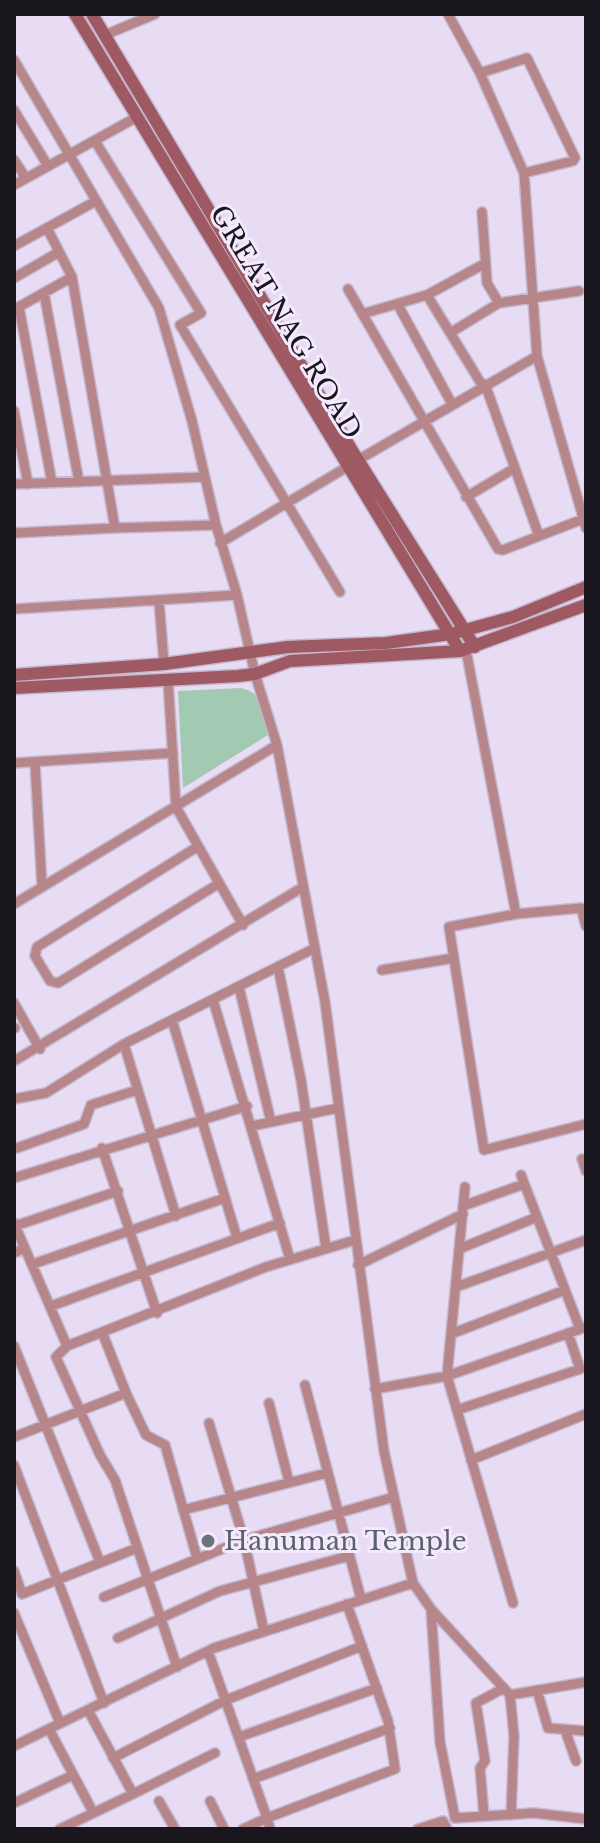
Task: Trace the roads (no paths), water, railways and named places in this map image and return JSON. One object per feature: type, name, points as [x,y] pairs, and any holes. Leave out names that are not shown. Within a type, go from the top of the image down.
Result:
[{"type":"main road","name":"GREAT NAG ROAD","points":[[75,14],[143,114],[451,634],[467,649]]},
{"type":"main road","name":"GREAT NAG ROAD","points":[[92,14],[143,114]]},
{"type":"main road","name":"GREAT NAG ROAD","points":[[353,464],[467,631],[467,649]]},
{"type":"main road","points":[[14,675],[164,664],[451,634],[513,617],[586,587]]},
{"type":"main road","points":[[14,688],[255,674],[290,661],[467,649],[586,605]]},
{"type":"street","points":[[105,35],[155,14]]},
{"type":"street","points":[[348,289],[498,549],[503,550],[584,523],[537,356],[524,173],[480,73],[448,14]]},
{"type":"street","points":[[480,73],[527,58],[575,158],[524,173]]},
{"type":"street","points":[[14,60],[159,308],[168,330],[220,543],[277,745],[315,948],[375,1389],[413,1583],[431,1609],[507,1691],[514,1736],[511,1815]]},
{"type":"street","points":[[14,110],[48,166]]},
{"type":"street","points":[[14,185],[143,114]]},
{"type":"street","points":[[95,141],[201,313],[168,330]]},
{"type":"street","points":[[14,160],[26,178]]},
{"type":"street","points":[[14,246],[96,201]]},
{"type":"street","points":[[482,212],[487,283],[499,303]]},
{"type":"street","points":[[47,228],[72,277],[115,528]]},
{"type":"street","points":[[14,278],[59,252]]},
{"type":"street","points":[[362,314],[427,295],[484,264]]},
{"type":"street","points":[[52,483],[16,308],[72,277]]},
{"type":"street","points":[[450,333],[499,303],[579,291]]},
{"type":"street","points":[[44,293],[79,482]]},
{"type":"street","points":[[427,295],[484,384],[539,536]]},
{"type":"street","points":[[398,305],[452,404]]},
{"type":"street","points":[[180,325],[340,592]]},
{"type":"street","points":[[220,543],[484,384],[537,356]]},
{"type":"street","points":[[14,411],[28,484]]},
{"type":"street","points":[[466,497],[515,468]]},
{"type":"street","points":[[14,484],[205,477]]},
{"type":"street","points":[[14,533],[216,525]]},
{"type":"street","points":[[14,609],[237,595]]},
{"type":"street","points":[[159,601],[164,664]]},
{"type":"street","points":[[467,649],[516,914]]},
{"type":"street","points":[[168,680],[176,807],[243,925]]},
{"type":"street","points":[[14,904],[277,745]]},
{"type":"street","points":[[14,763],[173,753]]},
{"type":"street","points":[[35,763],[42,887]]},
{"type":"street","points":[[197,847],[37,947],[35,956],[50,981],[58,983],[218,884]]},
{"type":"street","points":[[14,1061],[40,1049],[103,1007],[303,887]]},
{"type":"street","points":[[586,926],[581,908],[516,914],[449,927],[484,1150],[586,1124]]},
{"type":"street","points":[[14,1099],[46,1093],[124,1044],[315,948]]},
{"type":"street","points":[[382,970],[454,958]]},
{"type":"street","points":[[278,967],[307,1114],[326,1248]]},
{"type":"street","points":[[239,987],[271,1122]]},
{"type":"street","points":[[213,1000],[290,1259]]},
{"type":"street","points":[[14,1003],[40,1049]]},
{"type":"street","points":[[172,1020],[237,1238]]},
{"type":"street","points":[[124,1044],[176,1216]]},
{"type":"street","points":[[17,1148],[84,1124],[91,1105],[137,1090]]},
{"type":"street","points":[[14,1178],[102,1148],[247,1106]]},
{"type":"street","points":[[252,1126],[338,1108]]},
{"type":"street","points":[[102,1148],[157,1313]]},
{"type":"street","points":[[582,1159],[586,1171]]},
{"type":"street","points":[[358,1265],[522,1180],[583,1328],[447,1376],[375,1389]]},
{"type":"street","points":[[465,1187],[447,1376],[513,1603]]},
{"type":"street","points":[[67,1346],[15,1225],[118,1191]]},
{"type":"street","points":[[33,1264],[225,1198]]},
{"type":"street","points":[[459,1249],[537,1217]]},
{"type":"street","points":[[51,1306],[280,1223]]},
{"type":"street","points":[[177,1667],[158,1619],[115,1480],[56,1357],[67,1346],[102,1332],[290,1259],[355,1240]]},
{"type":"street","points":[[456,1287],[586,1240]]},
{"type":"street","points":[[14,1253],[25,1248]]},
{"type":"street","points":[[451,1334],[565,1290]]},
{"type":"street","points":[[102,1332],[146,1435],[165,1445],[197,1558]]},
{"type":"street","points":[[457,1410],[580,1369],[568,1333]]},
{"type":"street","points":[[14,1346],[47,1422],[100,1562]]},
{"type":"street","points":[[305,1385],[361,1599]]},
{"type":"street","points":[[14,1437],[126,1393]]},
{"type":"street","points":[[269,1403],[289,1482]]},
{"type":"street","points":[[471,1460],[586,1414]]},
{"type":"street","points":[[209,1423],[244,1540],[264,1631]]},
{"type":"street","points":[[14,1465],[104,1703]]},
{"type":"street","points":[[183,1510],[327,1473]]},
{"type":"street","points":[[104,1597],[244,1540],[394,1497]]},
{"type":"street","points":[[14,1571],[22,1594],[137,1548]]},
{"type":"street","points":[[118,1638],[220,1591],[349,1556]]},
{"type":"street","points":[[14,1746],[208,1651],[413,1583]]},
{"type":"street","points":[[243,1829],[395,1769],[390,1728],[347,1604]]},
{"type":"street","points":[[431,1609],[440,1742],[455,1818]]},
{"type":"street","points":[[14,1613],[60,1723]]},
{"type":"street","points":[[113,1758],[226,1700],[362,1646]]},
{"type":"street","points":[[208,1651],[270,1829]]},
{"type":"street","points":[[484,1816],[480,1768],[485,1761],[476,1703],[507,1691],[537,1690],[586,1682]]},
{"type":"street","points":[[239,1737],[377,1688]]},
{"type":"street","points":[[537,1690],[545,1724],[553,1730],[586,1731]]},
{"type":"street","points":[[88,1710],[133,1794]]},
{"type":"street","points":[[253,1779],[390,1728]]},
{"type":"street","points":[[49,1729],[93,1812]]},
{"type":"street","points":[[565,1730],[576,1761]]},
{"type":"street","points":[[60,1829],[215,1753]]},
{"type":"street","points":[[14,1803],[73,1775]]},
{"type":"street","points":[[159,1801],[175,1829]]},
{"type":"street","points":[[210,1801],[224,1829]]},
{"type":"street","points":[[418,1829],[445,1825],[455,1818],[484,1816],[586,1819]]},
{"type":"place","name":"Hanuman Temple","points":[[208,1541]]}]
